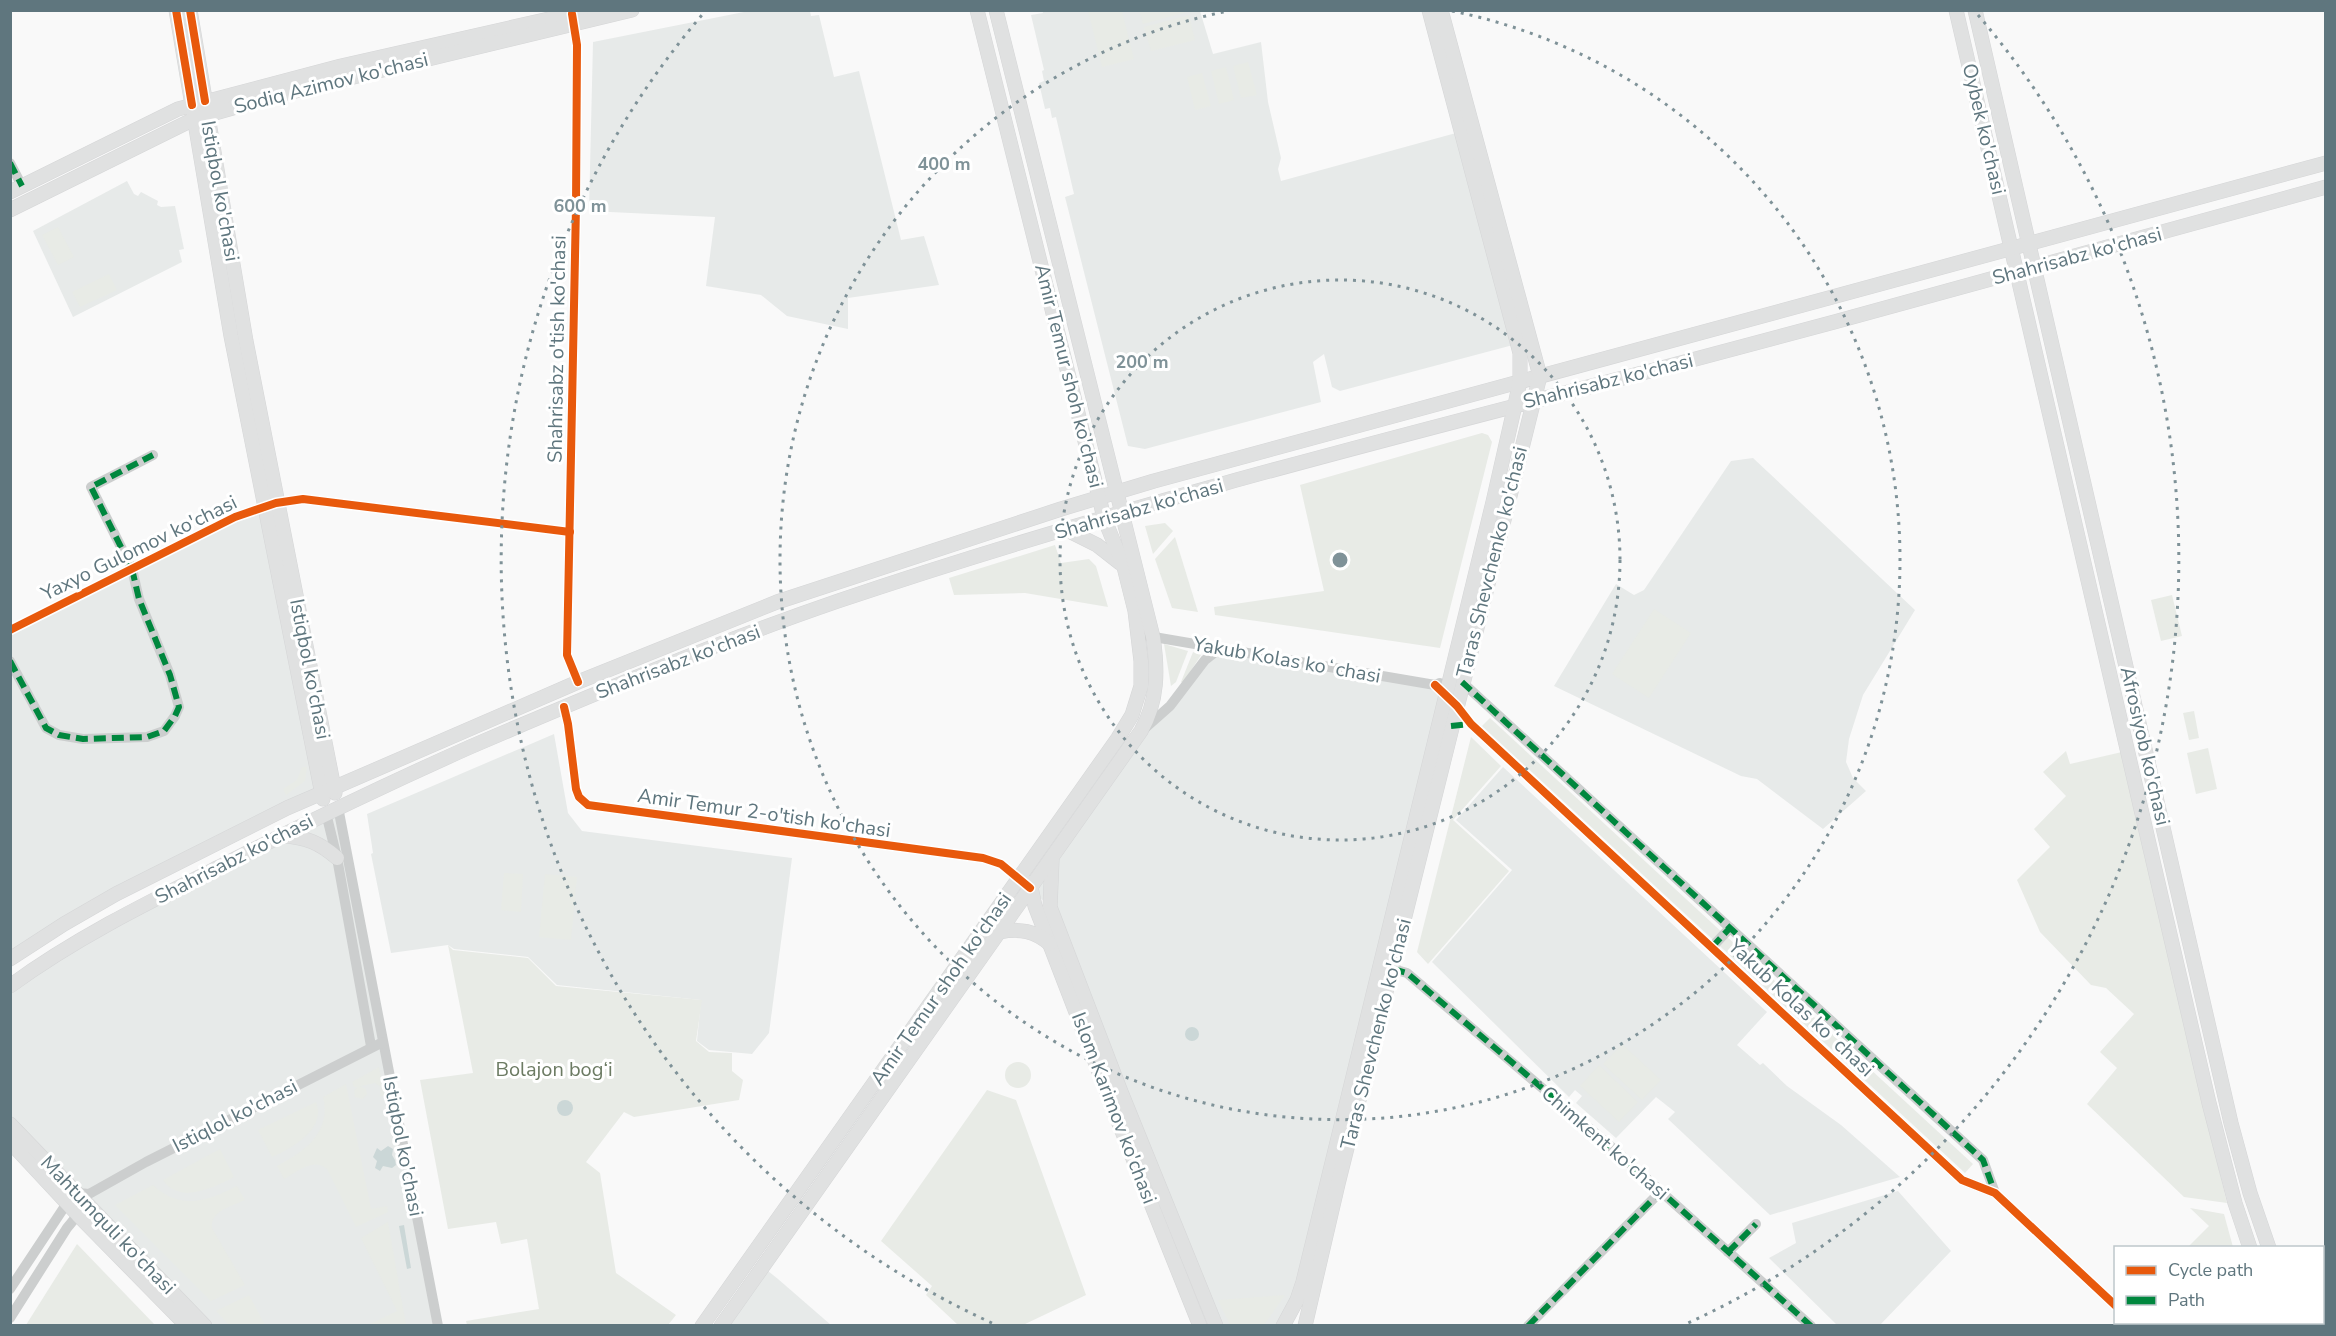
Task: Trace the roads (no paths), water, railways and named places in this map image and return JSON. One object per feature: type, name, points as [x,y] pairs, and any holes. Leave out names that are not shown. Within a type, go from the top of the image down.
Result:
[{"type":"main road","name":"Istiqbol ko'chasi","points":[[176,10],[199,110]]},
{"type":"main road","name":"Istiqbol ko'chasi","points":[[189,10],[199,110],[231,336],[270,505],[332,810]]},
{"type":"main road","name":"Sodiq Azimov ko'chasi","points":[[573,19],[590,10]]},
{"type":"main road","name":"Sodiq Azimov ko'chasi","points":[[16,189],[165,114],[199,110],[573,19],[633,10]]},
{"type":"main road","name":"Amir Temur shoh ko'chasi","points":[[702,1326],[1130,720],[1138,698],[1141,679],[1138,634],[1124,567],[1104,518],[977,10]]},
{"type":"main road","name":"Amir Temur shoh ko'chasi","points":[[721,1326],[1141,731],[1151,710],[1156,688],[1153,637],[996,10]]},
{"type":"main road","name":"Taras Shevchenko ko'chasi","points":[[1283,1326],[1297,1300],[1303,1282],[1520,381],[1519,348],[1429,10]]},
{"type":"main road","name":"Taras Shevchenko ko'chasi","points":[[1441,10],[1540,376],[1466,667],[1448,685]]},
{"type":"main road","name":"Oybek ko'chasi","points":[[1956,10],[2011,248]]},
{"type":"main road","name":"Oybek ko'chasi","points":[[1975,10],[2028,243]]},
{"type":"main road","name":"Sodiq Azimov ko'chasi","points":[[10,210],[199,110]]},
{"type":"main road","name":"Shahrisabz ko'chasi","points":[[10,959],[116,894],[327,790],[578,682],[777,602],[1116,492],[2325,163]]},
{"type":"main road","name":"Shahrisabz ko'chasi","points":[[10,986],[108,923],[332,810],[564,707],[724,642],[831,604],[1104,518],[1515,405],[2017,273],[2325,187]]},
{"type":"main road","points":[[16,189],[30,200]]},
{"type":"main road","name":"Afrosiyob ko'chasi","points":[[2028,243],[2231,1123],[2250,1193],[2268,1246]]},
{"type":"main road","name":"Afrosiyob ko'chasi","points":[[2011,248],[2209,1103],[2235,1203],[2249,1246]]},
{"type":"main road","name":"Taras Shevchenko ko'chasi","points":[[1488,413],[1502,424],[1507,442]]},
{"type":"main road","points":[[1067,530],[1104,549],[1124,567]]},
{"type":"main road","name":"Taras Shevchenko ko'chasi","points":[[1305,1326],[1456,706],[1448,685]]},
{"type":"main road","points":[[281,836],[301,837],[315,842],[336,858]]},
{"type":"main road","name":"Islom Karimov ko'chasi","points":[[1052,858],[1049,885],[1050,907],[1121,1092],[1216,1326]]},
{"type":"main road","name":"Islom Karimov ko'chasi","points":[[1028,866],[1030,888],[1050,944],[1120,1128],[1200,1326]]},
{"type":"main road","points":[[1015,883],[1030,888]]},
{"type":"main road","name":"Islom Karimov ko'chasi","points":[[1030,888],[1050,907]]},
{"type":"main road","points":[[1000,932],[1020,930],[1029,932],[1037,934],[1050,944]]},
{"type":"main road","name":"Mahtumquli ko'chasi","points":[[10,1124],[85,1197],[205,1326]]},
{"type":"main road","name":"Mahtumquli ko'chasi","points":[[10,1142],[187,1326]]},
{"type":"street","name":"Shahrisabz o'tish ko'chasi","points":[[573,19],[577,45],[576,206],[567,656],[578,682]]},
{"type":"street","points":[[10,163],[16,189]]},
{"type":"street","points":[[10,661],[46,728],[59,735],[83,739],[147,737],[164,731],[176,716],[179,707],[170,675],[139,599],[132,569],[92,487],[153,455]]},
{"type":"street","name":"Yaxyo Gulomov ko'chasi","points":[[11,628],[235,518],[270,505],[303,499],[570,532]]},
{"type":"street","name":"Yakub Kolas koʻchasi","points":[[1138,634],[1218,649],[1448,685],[1730,928],[1983,1160],[1995,1193]]},
{"type":"street","points":[[1141,731],[1170,706],[1205,660],[1218,649]]},
{"type":"street","points":[[1448,685],[1456,706]]},
{"type":"street","name":"Yakub Kolas koʻchasi","points":[[1456,706],[1471,724],[1962,1179],[1995,1193],[2114,1305]]},
{"type":"street","name":"Amir Temur 2-o'tish ko'chasi","points":[[564,707],[576,789],[579,797],[588,805],[983,858],[1001,864],[1015,883]]},
{"type":"street","points":[[1451,726],[1471,724]]},
{"type":"street","name":"Istiqbol ko'chasi","points":[[332,810],[336,858],[371,1046]]},
{"type":"street","name":"Istiqbol ko'chasi","points":[[332,810],[383,1042],[438,1326]]},
{"type":"street","points":[[1712,947],[1730,928]]},
{"type":"street","name":"Chimkent ko'chasi","points":[[1393,969],[1407,973],[1661,1191],[1811,1326]]},
{"type":"street","name":"Istiqlol ko'chasi","points":[[85,1197],[146,1162],[371,1046],[383,1042]]},
{"type":"street","points":[[1528,1326],[1661,1191]]},
{"type":"street","points":[[10,1289],[67,1203],[85,1197]]},
{"type":"street","points":[[10,1318],[14,1302],[66,1228],[78,1215],[85,1197]]},
{"type":"street","points":[[1728,1252],[1756,1224]]},
{"type":"park label","name":"Bolajon bog‘i","points":[[554,1069]]}]
